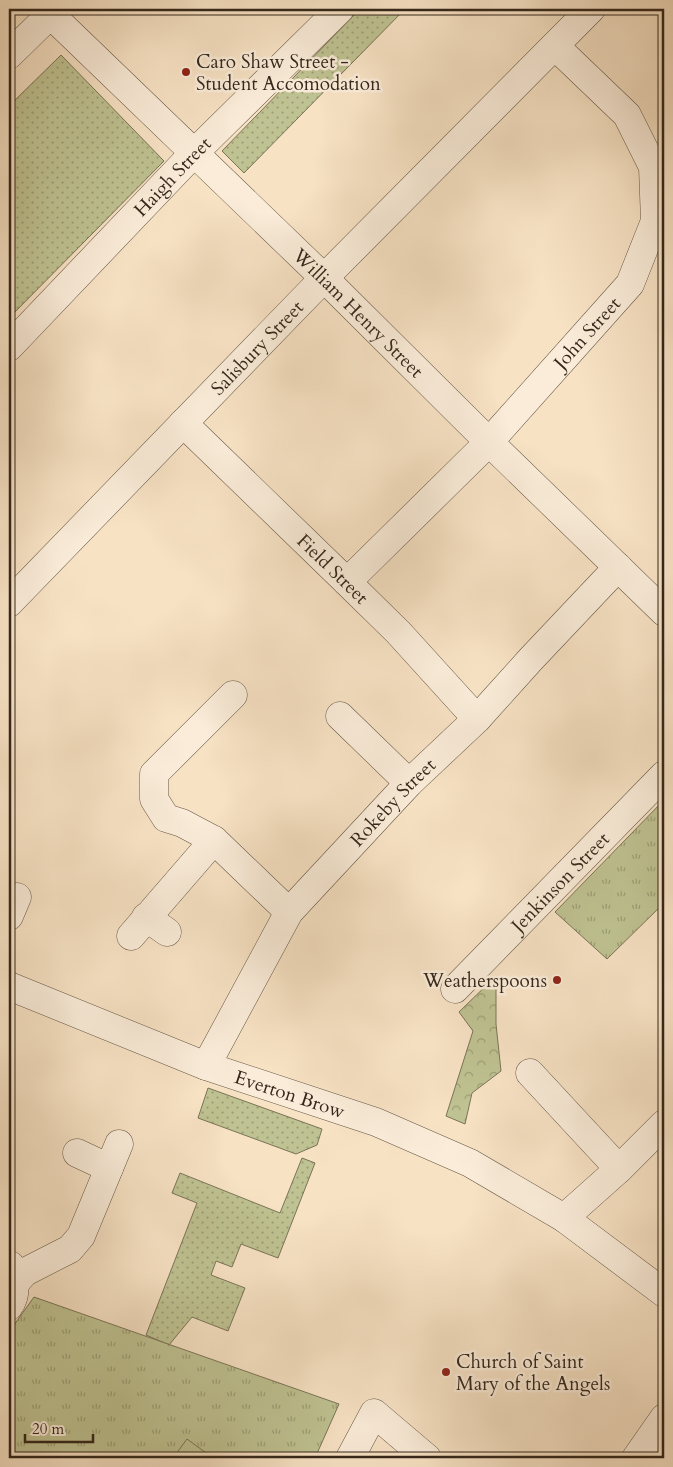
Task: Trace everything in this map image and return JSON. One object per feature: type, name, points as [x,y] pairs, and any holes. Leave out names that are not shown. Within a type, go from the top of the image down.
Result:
[{"type":"street","name":"Haigh Street","points":[[9,347],[194,153],[340,9]]},
{"type":"street","name":"Salisbury Street","points":[[9,603],[324,278],[591,9]]},
{"type":"street","name":"William Henry Street","points":[[53,12],[194,153],[664,612]]},
{"type":"street","points":[[9,55],[53,12]]},
{"type":"street","name":"John Street","points":[[347,582],[489,442],[630,284],[655,221],[653,167],[627,115],[555,46]]},
{"type":"street","name":"Field Street","points":[[184,424],[398,632],[478,719]]},
{"type":"street","name":"Rokeby Street","points":[[206,1066],[289,912],[409,783],[478,719],[531,659],[618,567]]},
{"type":"street","points":[[233,695],[154,774],[154,799],[166,818],[214,840],[289,912]]},
{"type":"street","points":[[340,716],[409,783]]},
{"type":"street","name":"Jenkinson Street","points":[[455,989],[664,775]]},
{"type":"street","points":[[148,928],[214,840]]},
{"type":"street","name":"Everton Brow","points":[[9,986],[206,1066],[376,1122],[470,1163],[564,1218],[664,1293]]},
{"type":"street","points":[[530,1073],[619,1169]]},
{"type":"street","points":[[564,1218],[619,1169],[664,1124]]},
{"type":"street","points":[[12,1288],[25,1272],[70,1249],[82,1236],[114,1156],[77,1153]]},
{"type":"street","points":[[350,1458],[374,1414],[427,1458]]},
{"type":"street","points":[[644,1455],[664,1418]]},
{"type":"green space","points":[[360,9],[405,9],[244,173],[222,151]]},
{"type":"green space","points":[[61,55],[164,161],[9,318],[9,106]]},
{"type":"green space","points":[[664,800],[664,903],[607,959],[555,912]]},
{"type":"green space","points":[[496,976],[496,1024],[501,1071],[472,1093],[465,1124],[446,1116],[473,1031],[459,1012]]},
{"type":"green space","points":[[208,1088],[322,1129],[317,1145],[296,1154],[198,1118]]},
{"type":"green space","points":[[302,1158],[315,1163],[278,1258],[241,1244],[232,1267],[216,1261],[211,1275],[245,1288],[228,1331],[192,1317],[169,1345],[146,1335],[197,1203],[172,1193],[180,1173],[280,1213]]},
{"type":"green space","points":[[34,1297],[339,1404],[315,1458],[9,1458],[9,1332]]},
{"type":"green space","points":[[187,1439],[213,1458],[173,1458]]},
{"type":"place","name":"Caro Shaw Street - Student Accomodation","points":[[186,72]]},
{"type":"place","name":"Weatherspoons","points":[[557,980]]},
{"type":"place","name":"Church of Saint Mary of the Angels","points":[[446,1372]]}]
